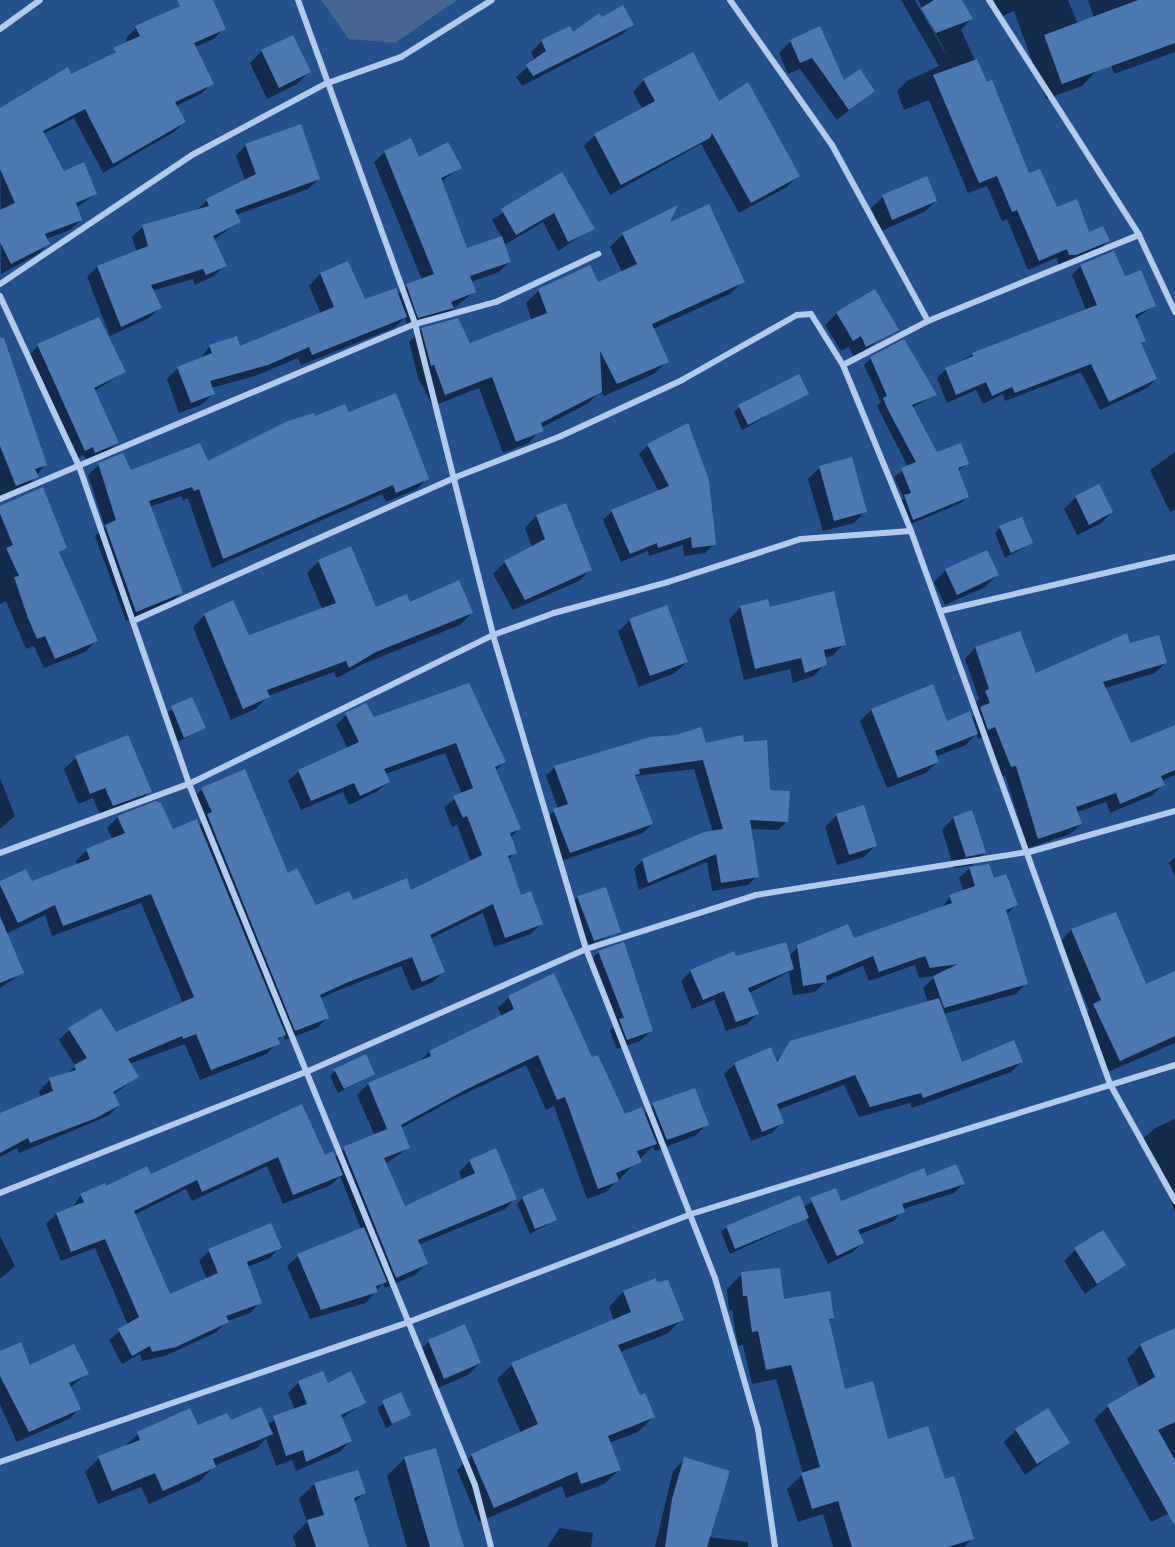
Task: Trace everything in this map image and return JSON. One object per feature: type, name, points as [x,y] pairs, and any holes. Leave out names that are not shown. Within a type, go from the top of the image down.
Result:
[{"type":"street","points":[[0,29],[40,0]]},
{"type":"street","points":[[298,0],[325,84],[415,324],[456,477],[493,635],[586,949],[715,1278],[758,1429],[775,1547]]},
{"type":"street","points":[[0,284],[192,155],[325,84],[401,57],[492,0]]},
{"type":"street","points":[[989,0],[1139,235],[1175,312]]},
{"type":"street","points":[[732,1],[832,145],[928,321]]},
{"type":"street","points":[[843,365],[928,321],[1139,235]]},
{"type":"street","points":[[0,499],[415,324],[495,302],[598,254]]},
{"type":"street","points":[[0,296],[79,466],[189,784],[406,1323],[475,1485],[491,1547]]},
{"type":"street","points":[[133,621],[456,477],[561,436],[682,380],[797,315],[811,314],[843,365],[911,531],[1029,852],[1110,1084],[1175,1201]]},
{"type":"street","points":[[0,853],[189,784],[493,635],[801,539],[911,531]]},
{"type":"street","points":[[941,611],[1175,557]]},
{"type":"street","points":[[0,1193],[306,1072],[586,949],[756,895],[1029,852],[1175,811]]},
{"type":"street","points":[[0,1462],[406,1323],[691,1214],[1175,1065]]},
{"type":"water","points":[[321,0],[457,0],[395,43],[349,39]]},
{"type":"building","points":[[177,0],[213,0],[226,29],[194,43],[214,84],[175,102],[186,122],[113,164],[85,109],[43,131],[64,171],[84,162],[97,194],[76,203],[82,220],[45,234],[50,244],[11,264],[0,242],[0,210],[15,203],[0,169],[0,108],[68,67],[71,74],[116,52],[113,48],[140,36],[135,26],[180,6]]},
{"type":"building","points":[[934,0],[962,0],[973,19],[936,33],[921,8]]},
{"type":"building","points":[[1138,0],[1175,0],[1175,43],[1062,84],[1044,35]]},
{"type":"building","points":[[623,5],[634,25],[533,76],[526,65],[546,51],[541,40],[570,26],[573,32],[599,13],[602,17]]},
{"type":"building","points":[[820,26],[844,80],[860,69],[875,91],[849,110],[812,58],[800,63],[790,40]]},
{"type":"building","points":[[293,35],[311,72],[279,88],[261,50]]},
{"type":"building","points":[[693,52],[719,101],[748,82],[800,176],[751,203],[712,133],[710,138],[621,185],[594,134],[655,101],[643,79]]},
{"type":"building","points":[[977,59],[987,82],[992,80],[1029,173],[1040,169],[1057,207],[1077,199],[1089,232],[1103,226],[1110,241],[1076,255],[1069,255],[1067,249],[1039,261],[1017,210],[1012,212],[997,176],[979,183],[933,75]]},
{"type":"building","points":[[301,124],[320,179],[235,210],[241,222],[213,236],[227,266],[206,275],[203,269],[151,285],[162,308],[121,327],[97,266],[148,246],[142,225],[209,206],[206,199],[256,174],[245,144]]},
{"type":"building","points":[[411,138],[419,157],[448,142],[462,168],[441,178],[467,248],[502,236],[511,262],[470,276],[476,292],[451,302],[454,308],[418,318],[406,284],[434,274],[384,151]]},
{"type":"building","points":[[562,172],[595,229],[568,242],[554,213],[516,235],[501,209]]},
{"type":"building","points":[[927,176],[937,201],[892,220],[882,195]]},
{"type":"building","points":[[709,204],[745,282],[652,324],[669,362],[617,384],[600,351],[602,392],[541,423],[544,431],[516,442],[492,377],[445,395],[434,365],[431,366],[421,328],[458,318],[470,343],[547,313],[538,289],[590,265],[598,282],[637,264],[622,233],[678,205],[670,222]]},
{"type":"building","points":[[1114,251],[1125,276],[1141,270],[1156,306],[1135,315],[1146,341],[1141,343],[1157,379],[1109,402],[1091,364],[1015,393],[1012,387],[992,396],[986,382],[956,395],[945,368],[973,356],[972,353],[1097,305],[1080,265]]},
{"type":"building","points":[[348,261],[365,299],[396,288],[407,317],[312,355],[309,347],[268,365],[210,381],[215,394],[191,403],[177,367],[212,353],[209,345],[237,336],[240,346],[334,307],[320,273]]},
{"type":"building","points":[[875,289],[899,330],[866,347],[861,336],[853,341],[836,312]]},
{"type":"building","points":[[99,317],[126,372],[94,388],[119,443],[95,453],[93,447],[85,451],[37,344]]},
{"type":"building","points":[[0,338],[4,338],[47,465],[35,469],[39,477],[16,486],[0,446]]},
{"type":"building","points":[[904,339],[937,395],[912,405],[937,452],[961,443],[969,464],[958,468],[969,497],[913,520],[904,495],[911,493],[901,468],[916,462],[889,412],[883,398],[887,396],[870,357]]},
{"type":"building","points":[[799,374],[809,394],[748,425],[738,405]]},
{"type":"building","points":[[396,393],[429,479],[396,493],[393,485],[223,559],[199,489],[194,491],[192,487],[149,501],[183,593],[136,612],[105,525],[116,520],[98,463],[123,453],[131,470],[200,443],[208,461],[288,421],[314,413],[315,416],[345,404],[349,412]]},
{"type":"building","points":[[688,423],[709,480],[716,545],[692,548],[691,537],[658,548],[657,543],[630,554],[611,510],[669,486],[647,444]]},
{"type":"building","points":[[852,457],[867,512],[834,521],[819,466]]},
{"type":"building","points":[[1099,484],[1113,512],[1089,525],[1075,496]]},
{"type":"building","points":[[43,487],[67,548],[59,552],[98,641],[55,659],[45,636],[37,639],[28,618],[14,577],[19,576],[6,548],[13,545],[0,514],[0,506]]},
{"type":"building","points":[[566,503],[592,570],[525,600],[504,561],[545,539],[536,515]]},
{"type":"building","points":[[1022,517],[1033,543],[1011,553],[999,526]]},
{"type":"building","points":[[351,546],[376,607],[407,594],[410,602],[459,580],[473,613],[376,652],[349,668],[346,661],[267,690],[270,697],[243,709],[204,614],[233,600],[249,635],[336,603],[318,560]]},
{"type":"building","points":[[987,550],[999,575],[957,595],[945,569]]},
{"type":"building","points":[[834,591],[846,645],[824,650],[827,665],[805,673],[801,658],[755,669],[740,606],[768,599],[770,607]]},
{"type":"building","points":[[667,605],[688,662],[650,676],[629,619]]},
{"type":"building","points":[[1020,631],[1036,673],[1127,633],[1130,643],[1159,635],[1167,663],[1103,682],[1131,743],[1175,725],[1175,770],[1161,776],[1165,785],[1120,804],[1116,793],[1076,807],[1082,824],[1038,839],[1016,766],[1011,767],[995,727],[988,730],[980,707],[990,703],[985,691],[989,689],[975,647]]},
{"type":"building","points":[[469,683],[506,762],[495,767],[521,829],[510,833],[517,853],[508,856],[521,895],[531,891],[543,924],[505,938],[493,904],[430,935],[445,972],[422,982],[412,957],[320,995],[329,1018],[295,1031],[207,814],[212,812],[201,788],[245,769],[288,873],[297,868],[316,905],[349,891],[353,900],[407,878],[411,890],[482,855],[467,816],[463,818],[453,796],[473,788],[456,743],[384,769],[390,782],[360,796],[354,783],[311,801],[298,770],[359,742],[345,713],[366,703],[374,717]]},
{"type":"building","points":[[933,684],[947,721],[970,711],[978,734],[935,751],[939,762],[898,778],[871,709]]},
{"type":"building","points":[[192,697],[206,728],[184,738],[171,706]]},
{"type":"building","points":[[701,727],[706,743],[743,735],[744,742],[767,740],[770,790],[790,791],[788,822],[750,820],[759,877],[721,883],[716,854],[648,883],[642,859],[704,832],[723,829],[703,760],[639,769],[640,774],[635,775],[653,824],[570,853],[553,809],[568,804],[554,766],[650,737],[676,735]]},
{"type":"building","points":[[128,735],[152,792],[113,806],[105,788],[90,794],[75,756]]},
{"type":"building","points":[[156,801],[161,803],[173,829],[197,819],[286,1035],[278,1038],[280,1044],[211,1070],[196,1034],[183,1039],[182,1036],[128,1059],[139,1077],[113,1092],[120,1105],[94,1119],[30,1143],[28,1138],[0,1153],[0,1113],[53,1091],[49,1078],[76,1070],[74,1065],[87,1058],[68,1028],[101,1008],[116,1032],[194,997],[151,894],[63,926],[55,905],[18,923],[0,885],[0,881],[26,869],[32,881],[90,859],[86,849],[125,833],[117,816]]},
{"type":"building","points":[[864,805],[877,846],[849,855],[836,814]]},
{"type":"building","points":[[972,810],[986,853],[966,857],[953,817]]},
{"type":"building","points":[[989,864],[994,878],[1006,874],[1018,905],[1006,910],[1028,984],[944,1008],[933,976],[958,964],[930,968],[925,956],[879,972],[873,956],[826,976],[827,982],[803,986],[797,945],[848,924],[854,938],[952,903],[949,895],[975,886],[969,867]]},
{"type":"building","points":[[606,887],[621,932],[594,941],[577,896]]},
{"type":"building","points":[[1116,912],[1146,984],[1175,971],[1175,1036],[1120,1061],[1093,1004],[1101,1000],[1071,929]]},
{"type":"building","points":[[0,916],[24,973],[0,983]]},
{"type":"building","points":[[624,942],[653,1031],[627,1040],[619,1019],[624,1018],[598,951]]},
{"type":"building","points":[[786,942],[794,969],[748,988],[759,1014],[736,1022],[724,991],[703,1000],[690,970],[734,951],[736,956]]},
{"type":"building","points":[[554,973],[592,1057],[598,1055],[625,1114],[642,1107],[657,1144],[637,1151],[642,1162],[616,1173],[619,1181],[598,1189],[565,1097],[557,1100],[538,1055],[467,1089],[401,1125],[410,1148],[384,1158],[405,1206],[475,1173],[469,1160],[496,1148],[517,1199],[418,1240],[428,1264],[396,1278],[343,1147],[387,1129],[368,1083],[431,1056],[429,1051],[514,1009],[508,996]]},
{"type":"building","points":[[939,998],[962,1062],[1014,1040],[1023,1062],[923,1098],[921,1093],[870,1107],[855,1075],[777,1104],[784,1123],[762,1132],[734,1063],[771,1047],[777,1062],[790,1041]]},
{"type":"building","points":[[366,1054],[375,1074],[344,1089],[334,1069]]},
{"type":"building","points":[[695,1088],[709,1125],[667,1140],[652,1103]]},
{"type":"building","points":[[302,1104],[325,1155],[333,1151],[343,1175],[293,1195],[278,1157],[202,1192],[197,1180],[134,1211],[170,1294],[218,1273],[208,1249],[271,1223],[282,1248],[247,1262],[262,1303],[226,1316],[229,1322],[176,1347],[152,1352],[150,1346],[132,1356],[118,1329],[139,1317],[105,1239],[71,1252],[56,1213],[84,1202],[80,1194],[105,1183],[106,1186],[147,1166],[151,1174]]},
{"type":"building","points":[[956,1164],[965,1184],[902,1204],[905,1212],[858,1230],[864,1243],[837,1256],[810,1198],[836,1188],[841,1201],[924,1168],[927,1176]]},
{"type":"building","points":[[543,1188],[557,1220],[535,1229],[522,1197]]},
{"type":"building","points":[[800,1195],[809,1218],[735,1249],[726,1226]]},
{"type":"building","points":[[364,1227],[387,1282],[376,1286],[378,1292],[321,1310],[297,1254]]},
{"type":"building","points":[[1103,1230],[1126,1265],[1097,1284],[1074,1248]]},
{"type":"building","points":[[780,1268],[784,1299],[830,1291],[834,1318],[829,1319],[845,1389],[873,1381],[888,1439],[928,1426],[945,1479],[954,1476],[974,1539],[948,1547],[852,1547],[838,1501],[812,1509],[801,1473],[820,1467],[791,1365],[766,1370],[758,1331],[752,1332],[747,1296],[743,1296],[741,1272]]},
{"type":"building","points":[[656,1278],[657,1282],[668,1280],[684,1320],[618,1345],[640,1395],[645,1393],[655,1417],[608,1436],[621,1470],[581,1484],[577,1472],[494,1508],[471,1454],[538,1424],[511,1363],[631,1312],[623,1291]]},
{"type":"building","points":[[465,1324],[481,1363],[444,1379],[428,1340]]},
{"type":"building","points":[[1175,1328],[1175,1422],[1158,1430],[1175,1460],[1175,1526],[1107,1405],[1155,1377],[1140,1344]]},
{"type":"building","points":[[21,1342],[30,1365],[74,1344],[89,1374],[69,1383],[81,1409],[29,1432],[0,1376],[0,1351]]},
{"type":"building","points":[[323,1371],[328,1383],[351,1371],[366,1403],[341,1415],[352,1441],[306,1462],[303,1450],[286,1456],[273,1416],[307,1404],[298,1381]]},
{"type":"building","points":[[401,1392],[411,1415],[392,1424],[382,1401]]},
{"type":"building","points":[[261,1407],[273,1434],[213,1459],[216,1467],[163,1491],[155,1473],[112,1491],[98,1456],[140,1440],[137,1432],[190,1408],[198,1425],[227,1413],[231,1420]]},
{"type":"building","points":[[1048,1408],[1070,1443],[1037,1464],[1015,1429]]},
{"type":"building","points":[[436,1448],[464,1547],[430,1547],[404,1457]]},
{"type":"building","points":[[684,1457],[730,1471],[707,1547],[665,1547],[672,1499]]},
{"type":"building","points":[[358,1470],[366,1493],[354,1498],[369,1547],[316,1547],[307,1520],[324,1515],[314,1483]]}]
